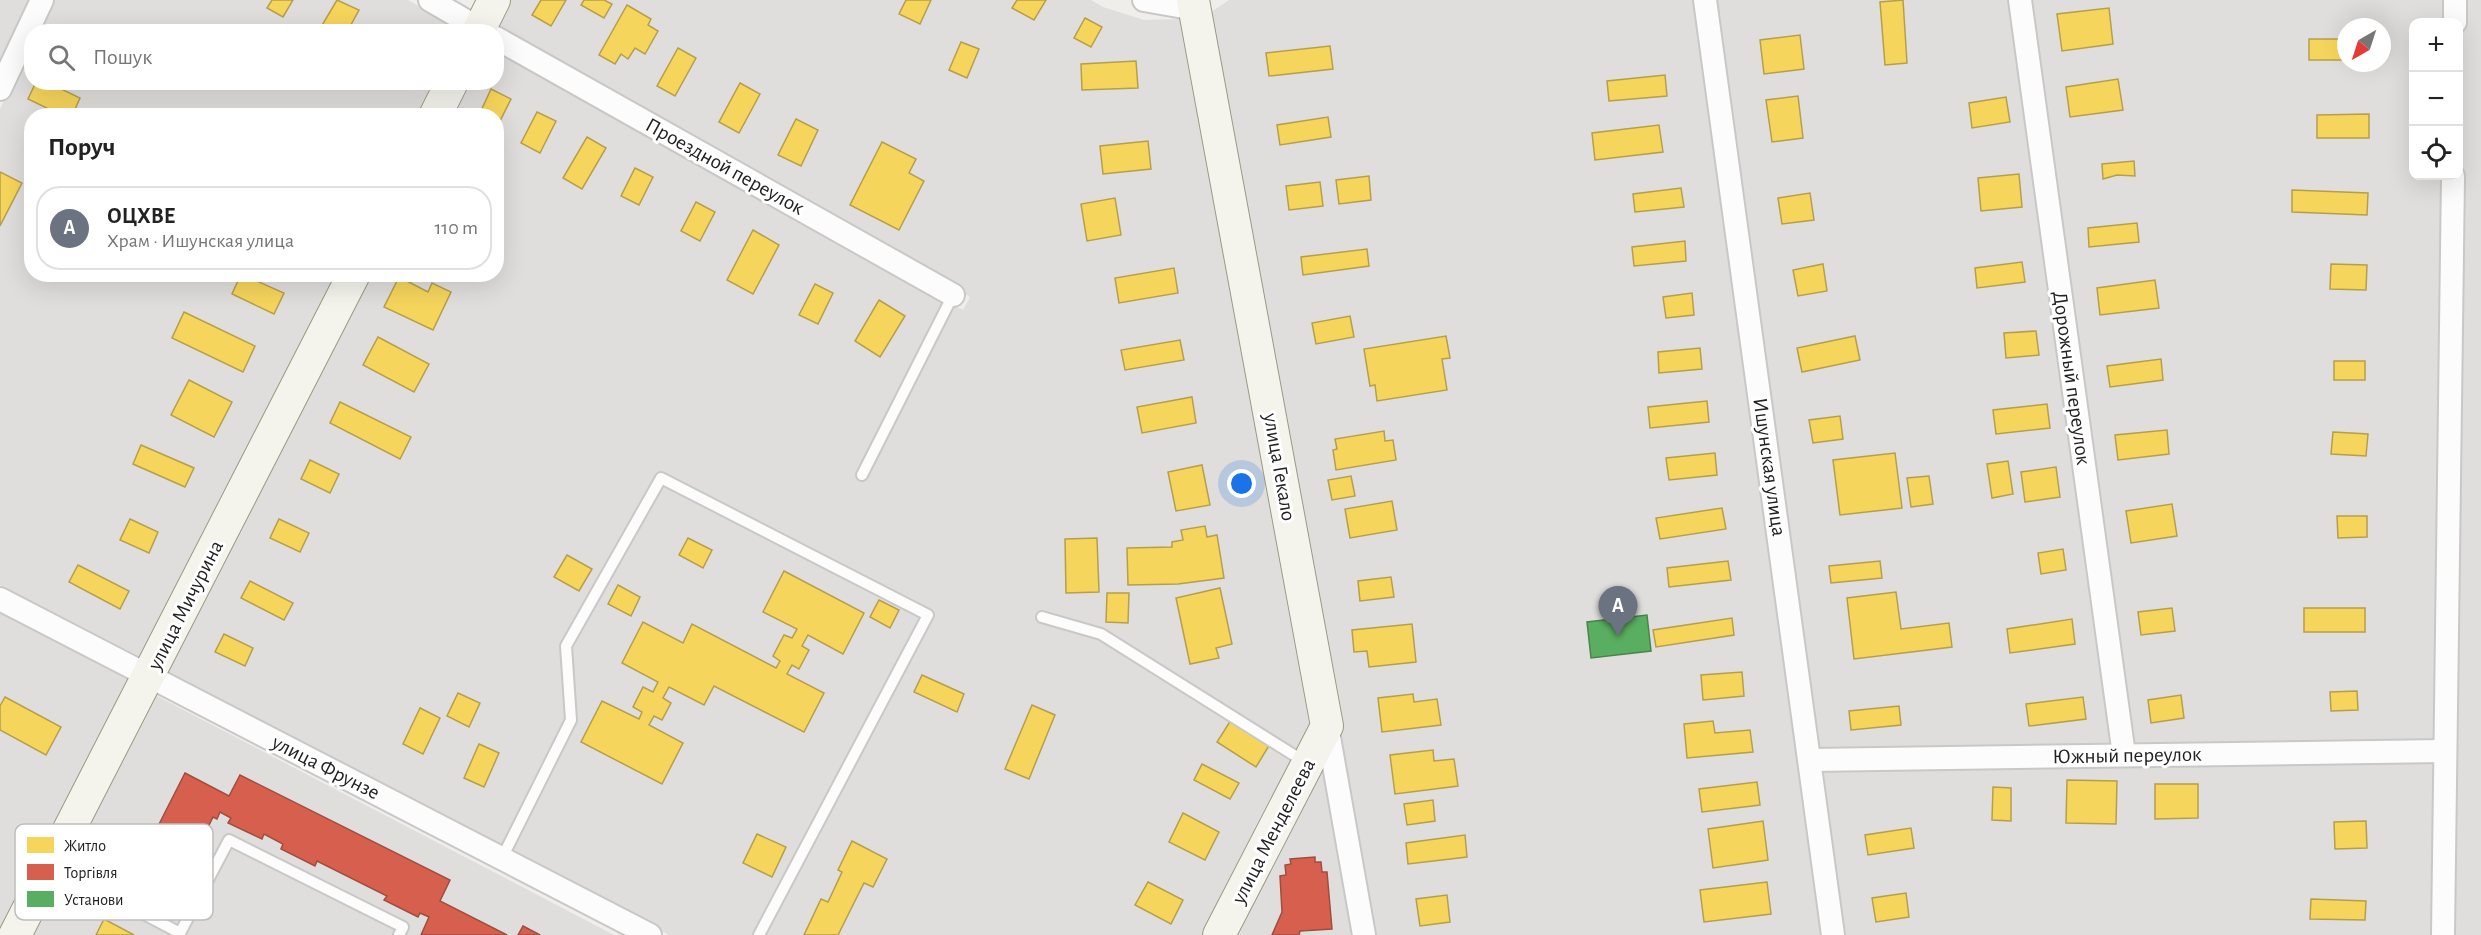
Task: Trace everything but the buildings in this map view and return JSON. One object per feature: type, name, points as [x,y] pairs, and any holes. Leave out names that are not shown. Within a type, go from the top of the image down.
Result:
[{"type":"main road","points":[[487,24],[494,0]]},
{"type":"main road","name":"улица Гекало","points":[[1194,4],[1327,726]]},
{"type":"main road","points":[[439,108],[448,90]]},
{"type":"main road","name":"улица Мичурина","points":[[72,824],[350,282]]},
{"type":"main road","name":"улица Менделеева","points":[[1219,935],[1327,726]]},
{"type":"main road","name":"улица Мичурина","points":[[15,935],[23,920]]},
{"type":"street","points":[[31,24],[42,0]]},
{"type":"street","name":"Проездной переулок","points":[[430,0],[471,24]]},
{"type":"street","points":[[1144,0],[1194,4]]},
{"type":"street","name":"Ишунская улица","points":[[1705,0],[1833,935]]},
{"type":"street","name":"Дорожный переулок","points":[[2020,0],[2124,755]]},
{"type":"street","points":[[2455,0],[2455,18]]},
{"type":"street","points":[[0,89],[24,38]]},
{"type":"street","name":"Проездной переулок","points":[[504,43],[953,295]]},
{"type":"street","points":[[2443,935],[2452,180]]},
{"type":"street","name":"улица Фрунзе","points":[[0,599],[502,858],[620,928],[651,935]]},
{"type":"street","name":"улица Гекало","points":[[1327,726],[1364,935]]},
{"type":"street","name":"Южный переулок","points":[[1810,760],[2444,751]]},
{"type":"lane","points":[[862,475],[953,295]]},
{"type":"lane","points":[[502,858],[570,720],[566,646],[661,477],[928,615],[759,935]]},
{"type":"lane","points":[[1042,617],[1101,634],[1307,764]]},
{"type":"lane","points":[[213,870],[229,840],[403,927],[399,935]]},
{"type":"lane","points":[[155,920],[180,933],[187,920]]},
{"type":"shaded area","points":[[0,0],[34,0],[0,73]]},
{"type":"shaded area","points":[[51,0],[408,0],[451,24],[40,24]]},
{"type":"shaded area","points":[[509,0],[1091,0],[1103,7],[1144,20],[1184,19],[1316,725],[1206,935],[669,935],[167,672],[365,282],[504,282],[504,108],[454,108],[463,90],[504,90],[504,56],[963,310],[970,297],[504,32],[504,24],[497,24]]},
{"type":"shaded area","points":[[1229,0],[1695,0],[1822,935],[1374,935],[1201,19]]},
{"type":"shaded area","points":[[1714,0],[2481,0],[2481,935],[1845,935]]},
{"type":"shaded area","points":[[24,57],[24,90],[435,90],[426,108],[24,108],[24,282],[337,282],[143,658],[0,585],[0,109]]},
{"type":"shaded area","points":[[0,613],[131,681],[57,824],[15,824],[15,906],[0,935]]},
{"type":"shaded area","points":[[155,695],[614,935],[31,935],[39,920],[213,920],[213,824],[88,824]]},
{"type":"shaded area","points":[[1321,757],[1353,935],[1229,935]]},
{"type":"place","name":"ОЦХВЕ","points":[[1618,636]]}]
